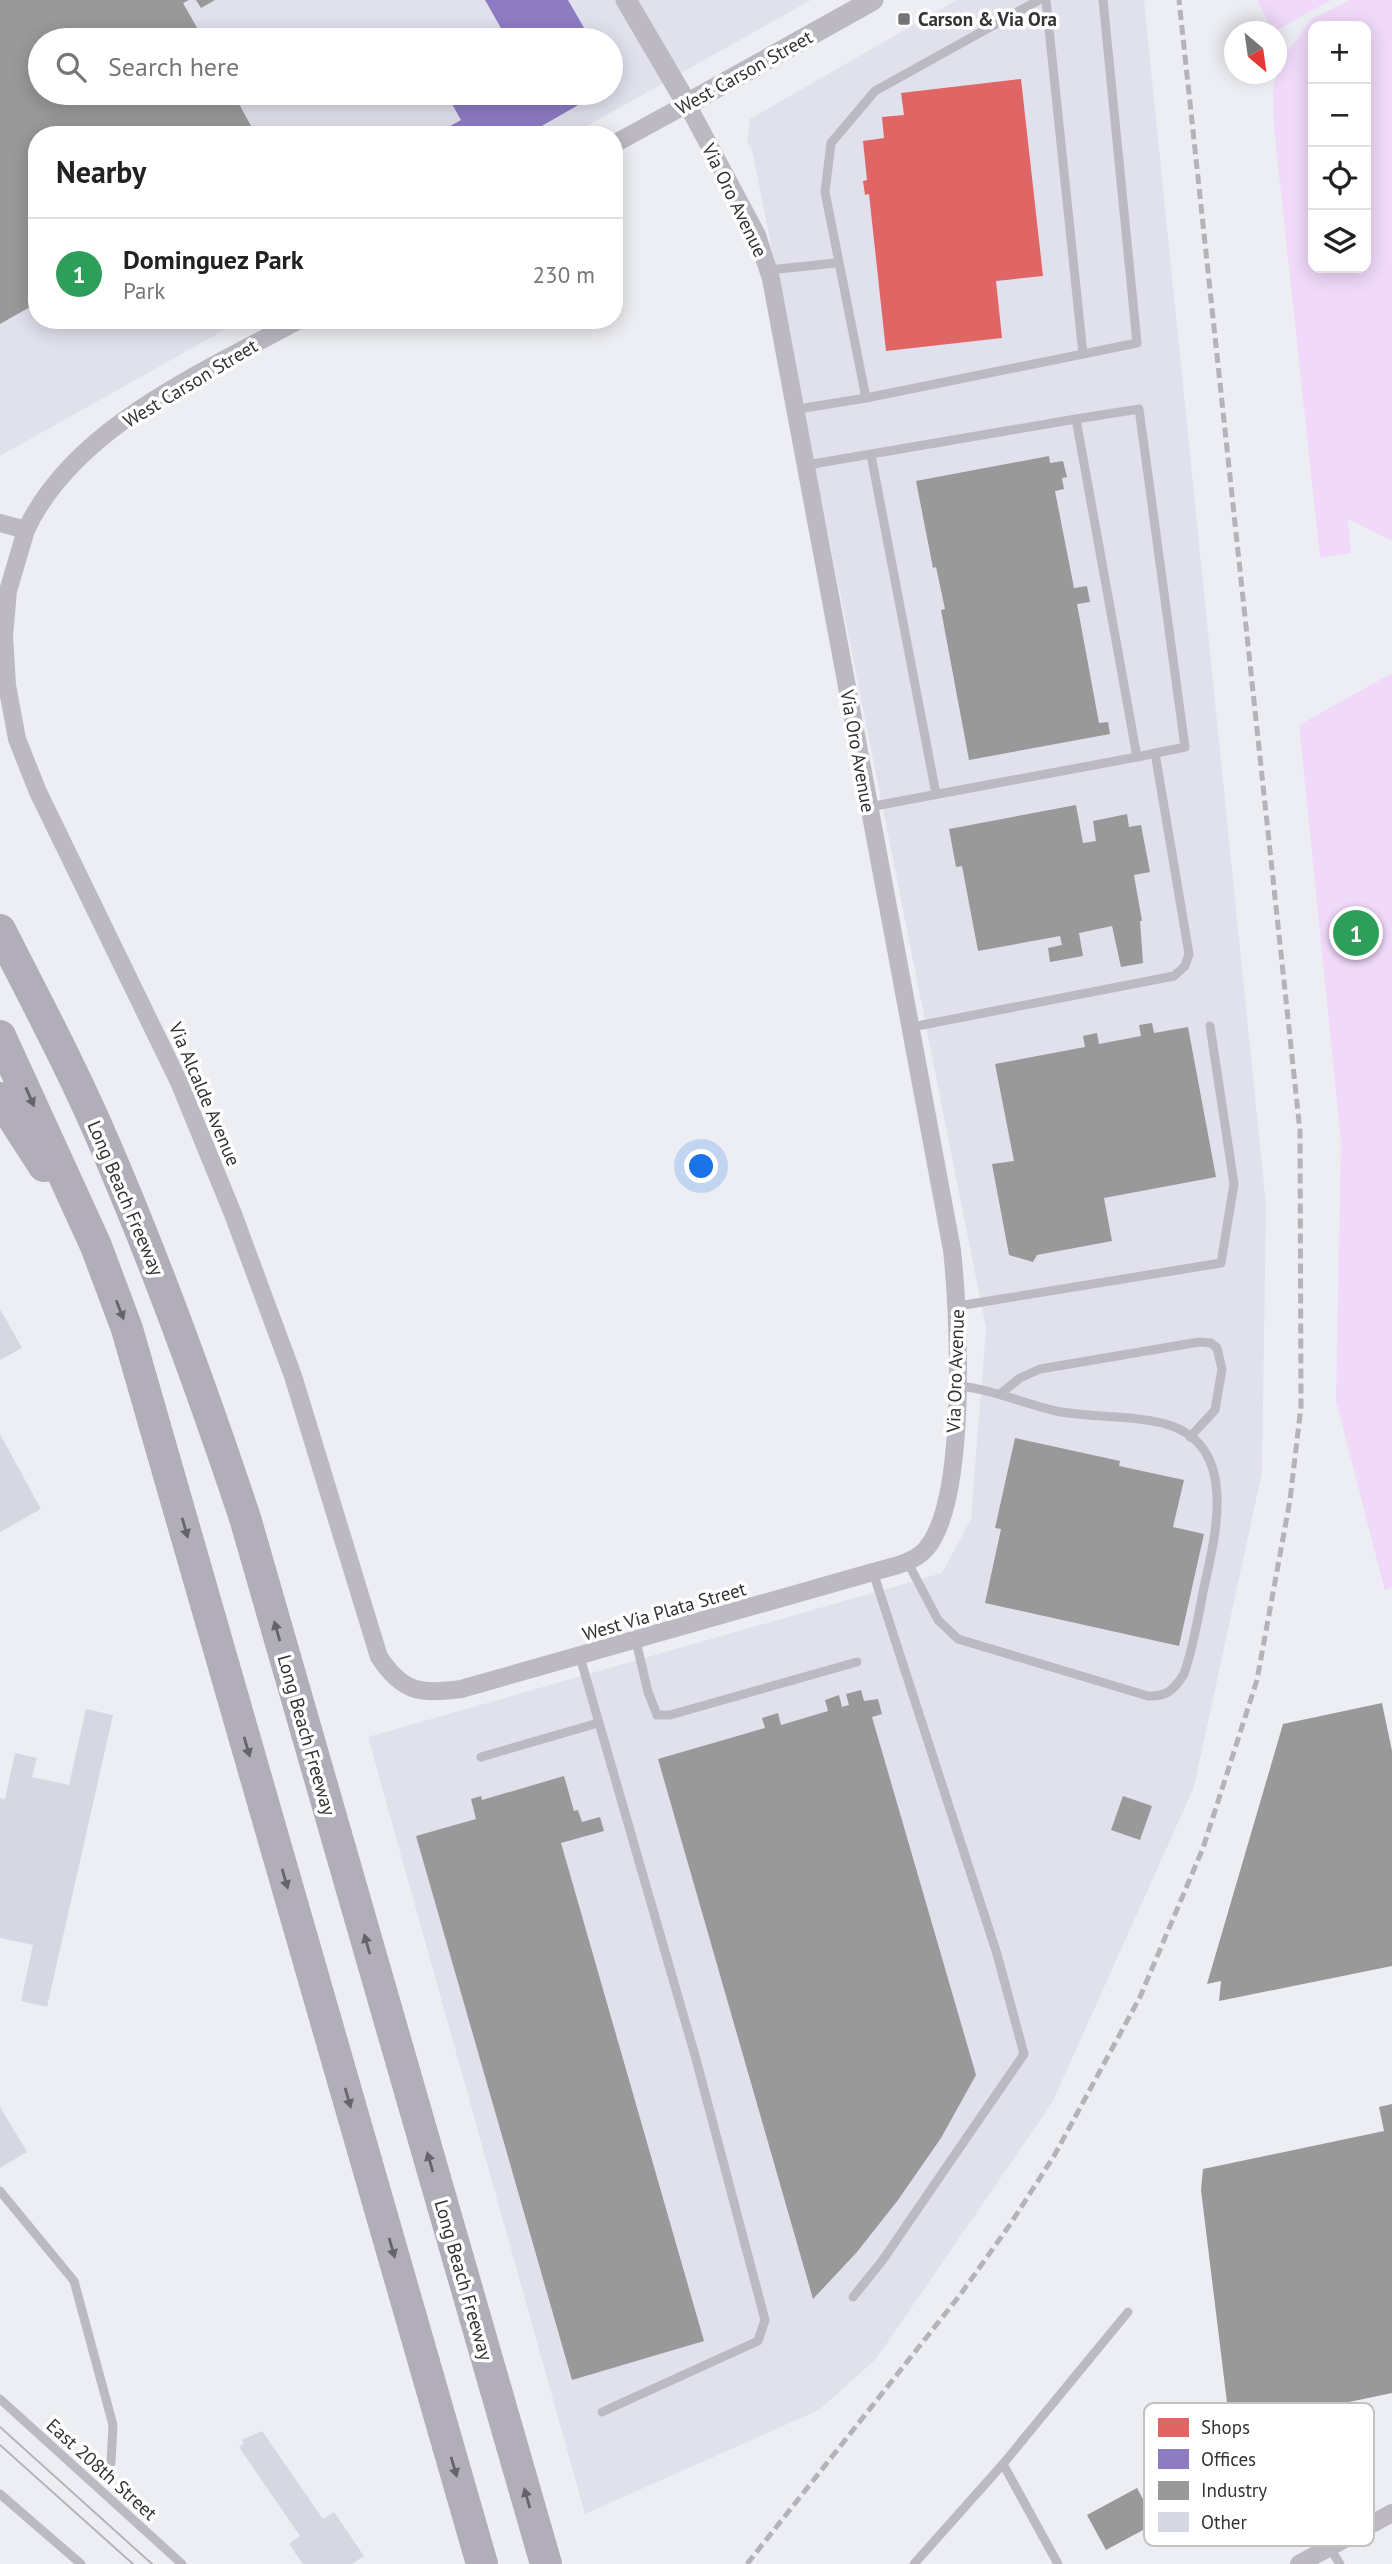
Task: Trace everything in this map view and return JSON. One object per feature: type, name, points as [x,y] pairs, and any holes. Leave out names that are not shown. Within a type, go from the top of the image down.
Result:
[{"type":"highway","name":"Long Beach Freeway","points":[[0,930],[104,1142],[155,1265],[215,1428],[253,1545],[546,2564]]},
{"type":"highway","points":[[0,1035],[96,1246],[128,1329],[482,2564]]},
{"type":"highway","points":[[0,1098],[96,1246]]},
{"type":"street","name":"Via Oro Avenue","points":[[626,0],[687,104],[757,235],[769,270],[798,409],[868,808],[912,1027],[952,1250],[958,1306],[958,1386],[947,1505],[937,1535]]},
{"type":"street","name":"West Carson Street","points":[[623,139],[873,0]]},
{"type":"street","name":"West Carson Street","points":[[26,530],[34,512],[63,472],[105,435],[166,393],[283,329]]},
{"type":"street","points":[[0,523],[26,530]]},
{"type":"street","name":"Via Alcalde Avenue","points":[[26,530],[8,591],[4,636],[7,685],[17,739],[38,792],[179,1082],[233,1214],[297,1389],[379,1657],[393,1679]]},
{"type":"street","name":"West Via Plata Street","points":[[393,1679],[410,1689],[441,1692],[461,1689],[873,1572],[907,1561],[924,1552],[937,1535]]},
{"type":"street","points":[[1374,2523],[1392,2513]]},
{"type":"street","points":[[1299,2564],[1329,2547]]},
{"type":"lane","points":[[866,398],[836,262],[825,192],[831,143],[874,91],[1039,0]]},
{"type":"lane","points":[[1046,0],[1083,354]]},
{"type":"lane","points":[[798,409],[866,398],[1137,343],[1103,0]]},
{"type":"lane","points":[[769,270],[836,262]]},
{"type":"lane","points":[[807,465],[1139,409],[1185,747],[868,808]]},
{"type":"lane","points":[[1076,419],[1137,757]]},
{"type":"lane","points":[[871,455],[936,794]]},
{"type":"lane","points":[[912,1027],[1174,976],[1185,965],[1189,954],[1155,753]]},
{"type":"lane","points":[[958,1306],[1222,1263],[1234,1184],[1210,1026]]},
{"type":"lane","points":[[1000,1394],[1020,1378],[1041,1369],[1199,1342],[1211,1343],[1217,1348],[1222,1369],[1215,1409],[1191,1437]]},
{"type":"lane","points":[[907,1561],[938,1620],[958,1639],[1148,1696],[1160,1696],[1175,1688],[1189,1658],[1219,1517],[1215,1477],[1202,1450],[1191,1437],[1171,1425],[1056,1411],[1000,1394],[958,1386]]},
{"type":"lane","points":[[853,2297],[882,2261],[1024,2054],[997,1954],[873,1572]]},
{"type":"lane","points":[[636,1641],[648,1692],[657,1715],[670,1715],[857,1662]]},
{"type":"lane","points":[[580,1657],[696,2059],[765,2320],[758,2341],[602,2412]]},
{"type":"lane","points":[[481,1757],[598,1723]]},
{"type":"lane","points":[[0,2191],[74,2281],[113,2425],[111,2463]]},
{"type":"lane","points":[[914,2564],[1003,2464],[1128,2312]]},
{"type":"lane","name":"East 208th Street","points":[[0,2399],[181,2564]]},
{"type":"lane","points":[[1003,2464],[1058,2564]]},
{"type":"lane","points":[[0,2494],[81,2564]]},
{"type":"lane","points":[[1329,2547],[1340,2564]]},
{"type":"shaded area","points":[[0,0],[811,0],[587,126],[28,126],[28,329],[226,329],[0,456]]},
{"type":"shaded area","points":[[957,0],[1144,0],[1266,1205],[1262,1472],[1194,1787],[1052,2103],[876,2359],[819,2410],[585,2514],[368,1737],[942,1573],[971,1519],[986,1328],[752,150],[747,142],[750,119]]},
{"type":"shaded area","points":[[1257,0],[1331,0],[1287,25],[1287,21],[1268,21]]},
{"type":"shaded area","points":[[1350,0],[1392,0],[1392,541],[1348,519],[1351,553],[1320,558],[1274,127],[1273,85],[1287,84],[1287,52],[1308,24],[1308,273],[1371,273],[1371,21],[1310,21]]},
{"type":"shaded area","points":[[1392,673],[1392,1587],[1385,1591],[1336,1401],[1341,1142],[1299,725]]},
{"type":"building: Shops","points":[[1021,79],[1043,276],[996,281],[1002,338],[886,351],[869,194],[865,195],[863,181],[867,180],[863,141],[884,138],[882,117],[904,115],[901,93]]},
{"type":"building: Offices","points":[[485,0],[568,0],[584,28],[501,28]]},
{"type":"building: Offices","points":[[453,105],[578,105],[542,126],[450,126],[461,120]]},
{"type":"building: Industry","points":[[0,0],[189,0],[183,3],[197,28],[28,28],[28,105],[240,105],[251,126],[28,126],[28,308],[0,324]]},
{"type":"building: Industry","points":[[196,0],[215,0],[201,8]]},
{"type":"building: Industry","points":[[1049,456],[1050,463],[1063,461],[1067,477],[1062,478],[1064,489],[1055,491],[1074,588],[1087,586],[1090,602],[1077,604],[1099,723],[1108,722],[1110,734],[969,760],[941,610],[945,609],[936,567],[933,568],[916,481]]},
{"type":"building: Industry","points":[[1076,805],[1083,843],[1096,841],[1093,821],[1127,814],[1129,827],[1141,825],[1150,872],[1134,875],[1142,921],[1143,963],[1121,967],[1112,926],[1079,933],[1083,956],[1050,962],[1048,948],[1062,945],[1060,936],[978,951],[962,866],[956,867],[949,829]]},
{"type":"building: Industry","points":[[1152,1023],[1154,1033],[1188,1027],[1216,1177],[1104,1198],[1112,1241],[1037,1255],[1033,1262],[1009,1255],[992,1164],[1014,1161],[995,1064],[1085,1047],[1083,1036],[1097,1033],[1099,1044],[1141,1036],[1139,1025]]},
{"type":"building: Industry","points":[[1015,1438],[1120,1461],[1119,1466],[1184,1480],[1173,1527],[1204,1534],[1179,1646],[985,1603],[1001,1529],[995,1528]]},
{"type":"building: Industry","points":[[861,1690],[864,1701],[878,1699],[882,1714],[872,1717],[976,2075],[941,2138],[898,2200],[857,2252],[813,2299],[658,1759],[765,1728],[762,1718],[778,1713],[781,1725],[828,1711],[825,1700],[839,1695],[842,1707],[849,1705],[846,1694]]},
{"type":"building: Industry","points":[[1382,1703],[1392,1751],[1392,1966],[1219,2001],[1221,1981],[1207,1984],[1283,1724]]},
{"type":"building: Industry","points":[[564,1776],[574,1811],[578,1810],[582,1822],[600,1817],[604,1831],[561,1843],[704,2341],[572,2380],[416,1836],[476,1819],[471,1799],[481,1796],[482,1800]]},
{"type":"building: Industry","points":[[1123,1796],[1152,1806],[1140,1840],[1111,1830]]},
{"type":"building: Industry","points":[[1392,2104],[1392,2393],[1344,2403],[1227,2403],[1201,2190],[1203,2169],[1384,2131],[1379,2107]]},
{"type":"building: Industry","points":[[1137,2488],[1144,2501],[1144,2529],[1106,2550],[1087,2515]]},
{"type":"building: Other","points":[[0,1309],[22,1348],[0,1360]]},
{"type":"building: Other","points":[[0,1434],[41,1509],[0,1532]]},
{"type":"building: Other","points":[[86,1709],[113,1715],[47,2007],[21,2001],[33,1945],[0,1938],[0,1798],[5,1799],[15,1753],[37,1758],[32,1777],[69,1785]]},
{"type":"building: Other","points":[[0,2107],[27,2152],[0,2168]]},
{"type":"building: Other","points":[[262,2431],[323,2519],[334,2512],[364,2556],[352,2564],[303,2564],[289,2544],[300,2536],[239,2447],[244,2443],[242,2440]]},
{"type":"tram line","points":[[0,2427],[152,2564]]},
{"type":"tram line","points":[[0,2445],[133,2564]]},
{"type":"railway","points":[[747,2564],[960,2295],[1009,2226],[1054,2156],[1140,1997],[1203,1848],[1257,1680],[1290,1500],[1301,1406],[1300,1131],[1179,0]]},
{"type":"place","name":"Carson & Via Ora","points":[[904,19]]},
{"type":"place","name":"Dominguez Park","points":[[1356,933]]}]
